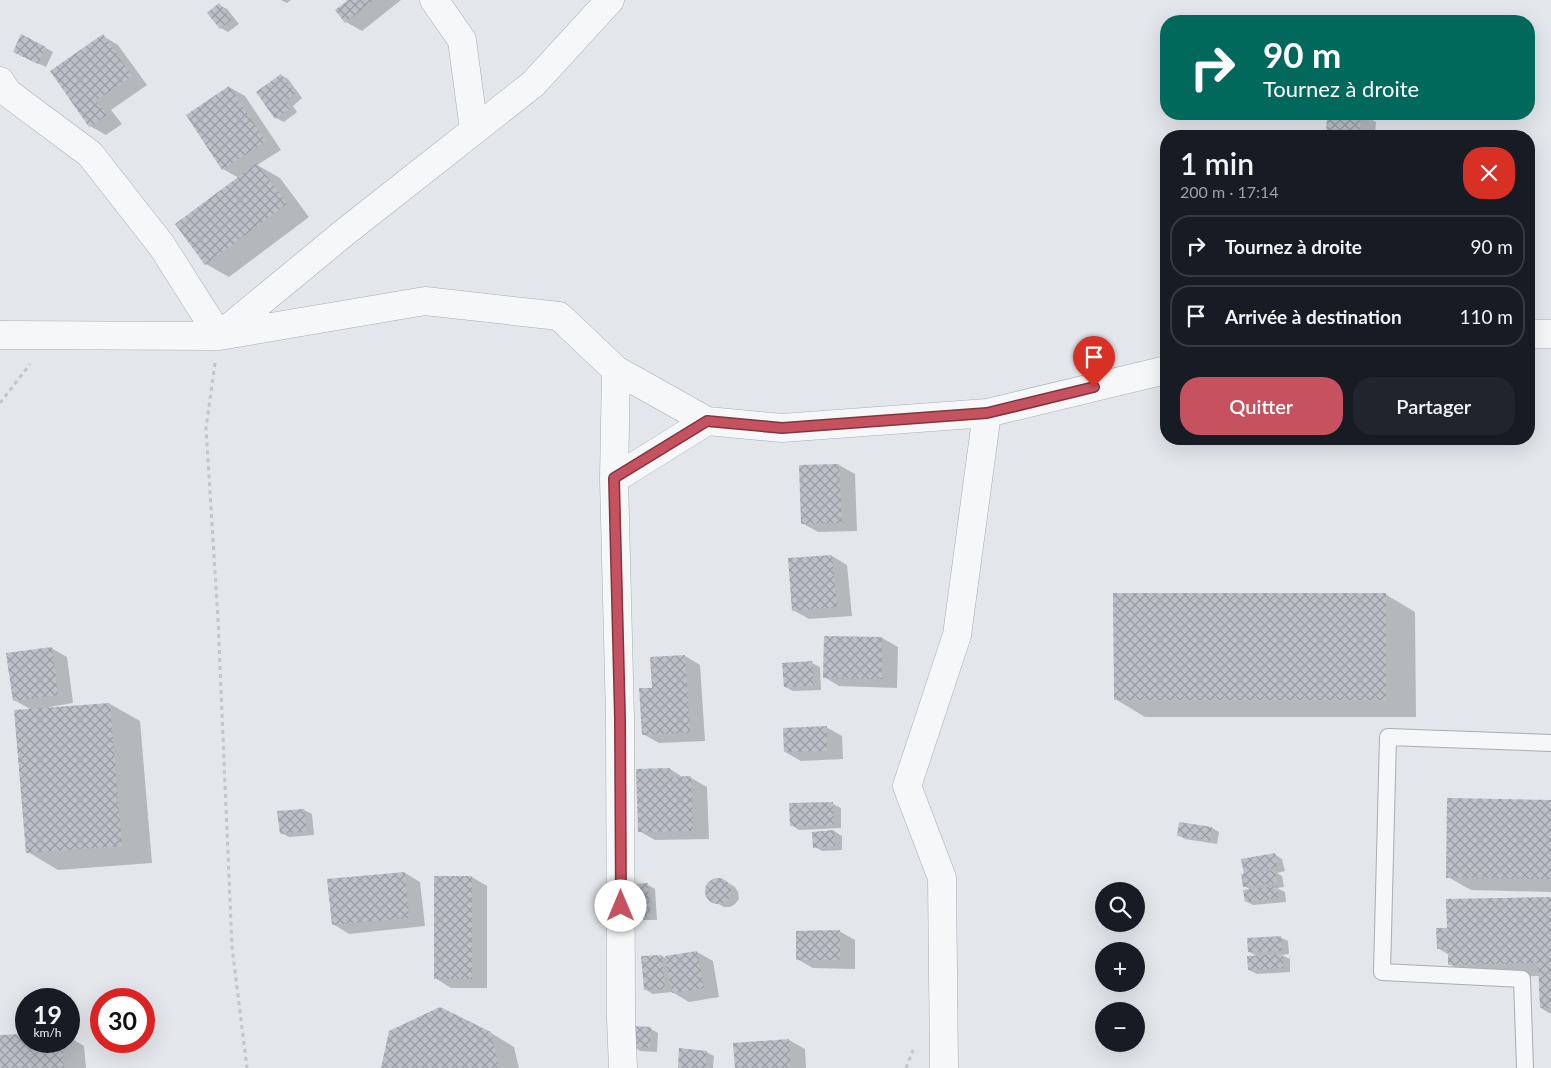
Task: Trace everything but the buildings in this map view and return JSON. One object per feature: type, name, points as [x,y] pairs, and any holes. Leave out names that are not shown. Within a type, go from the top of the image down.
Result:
[{"type":"street","points":[[434,0],[462,40],[474,130]]},
{"type":"street","points":[[220,336],[344,232],[533,84],[610,0]]},
{"type":"street","points":[[0,81],[8,93],[90,154],[162,246],[220,336]]},
{"type":"street","points":[[0,334],[220,336],[425,301],[559,316],[616,370],[707,421],[782,428],[987,413],[1160,371]]},
{"type":"street","points":[[1535,334],[1551,334]]},
{"type":"street","points":[[616,370],[614,478],[620,718],[621,1018],[623,1068]]},
{"type":"street","points":[[944,1068],[942,878],[907,786],[957,635],[987,413]]},
{"type":"street","points":[[614,478],[707,421]]},
{"type":"lane","points":[[1525,1068],[1522,979],[1382,972],[1388,737],[1551,743]]},
{"type":"path","points":[[0,403],[52,335]]},
{"type":"path","points":[[220,336],[206,428],[218,620],[232,948],[247,1068]]},
{"type":"route","points":[[621,906],[620,718],[614,478],[707,421],[782,428],[987,413],[1094,387]]}]
